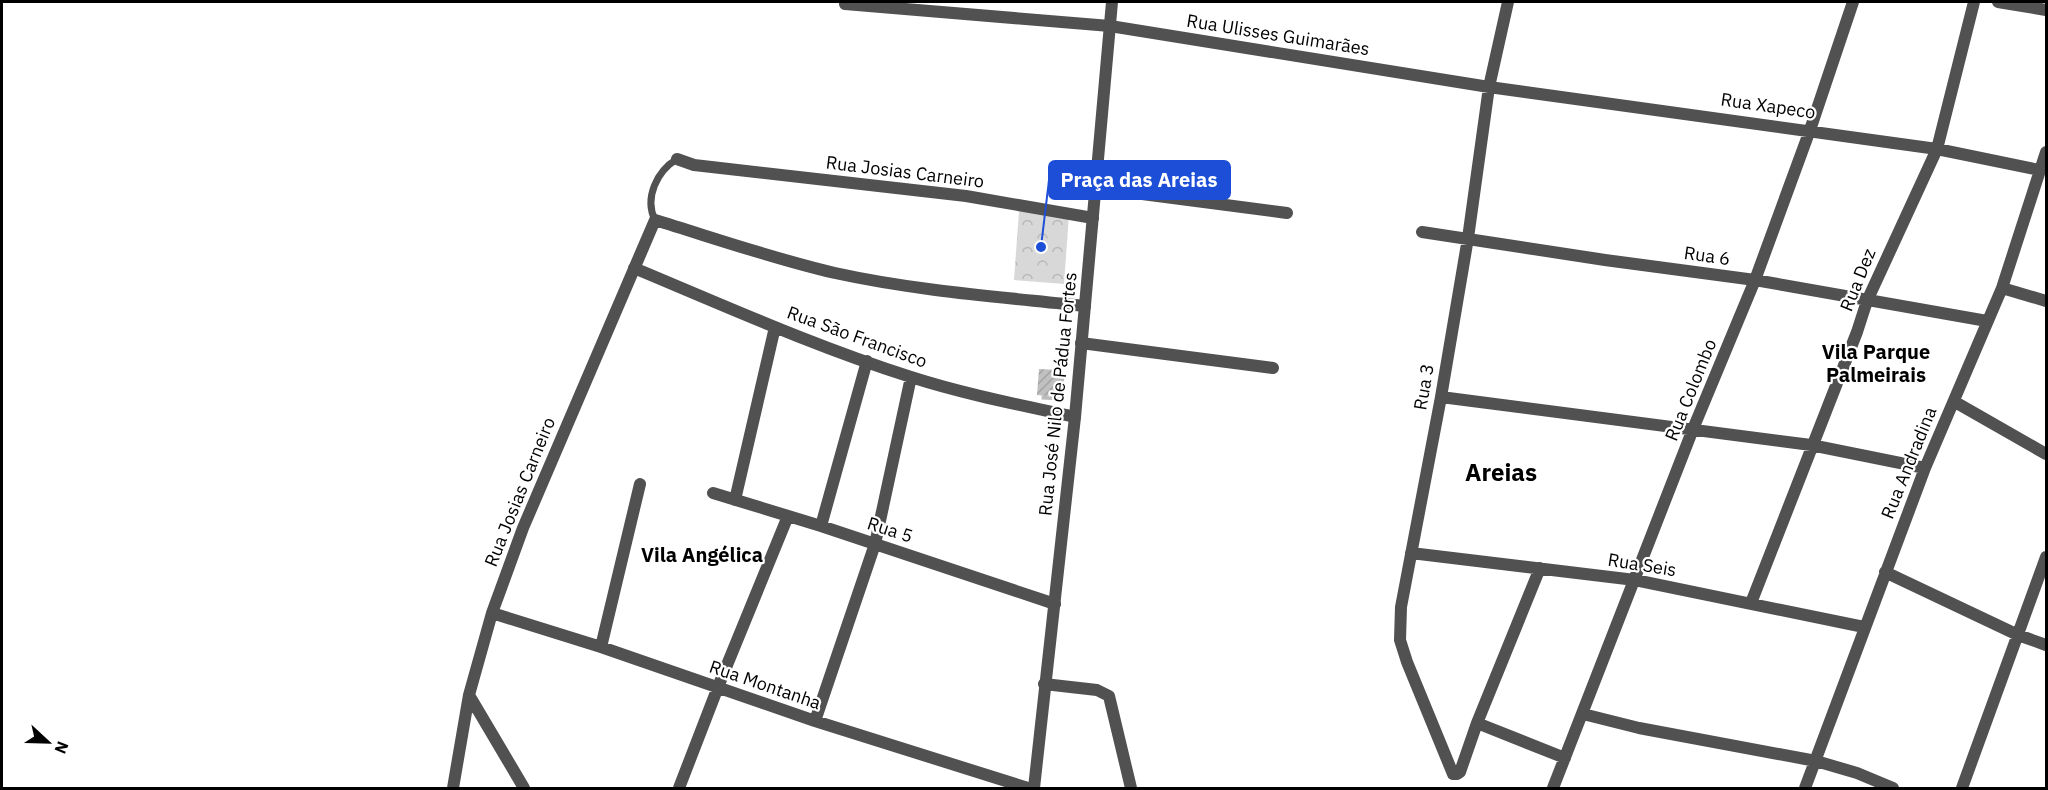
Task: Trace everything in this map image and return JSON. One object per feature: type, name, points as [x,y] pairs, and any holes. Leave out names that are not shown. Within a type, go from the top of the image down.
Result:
[{"type":"street","name":"Rua José Nilo de Pádua Fortes","points":[[1034,789],[1075,417],[1112,2]]},
{"type":"street","name":"Rua 3","points":[[1477,723],[1460,772],[1455,774],[1451,771],[1407,662],[1400,640],[1401,607],[1441,397],[1468,238],[1489,87],[1508,2]]},
{"type":"street","name":"Rua Colombo","points":[[1553,789],[1693,429],[1755,280],[1810,130],[1853,2]]},
{"type":"street","name":"Rua Dez","points":[[1751,603],[1867,301],[1937,149],[1974,2]]},
{"type":"street","points":[[1998,2],[2046,10]]},
{"type":"street","name":"Rua Ulisses Guimarães","points":[[845,4],[1110,26],[1489,87]]},
{"type":"street","name":"Rua Xapeco","points":[[1489,87],[1937,149],[2039,170]]},
{"type":"street","name":"Rua Andradina","points":[[1805,789],[1925,468],[2002,288],[2046,152]]},
{"type":"street","name":"Rua Josias Carneiro","points":[[677,159],[694,165],[966,196],[1093,218]]},
{"type":"street","points":[[1096,188],[1287,213]]},
{"type":"street","points":[[655,220],[837,273],[978,294],[1085,306]]},
{"type":"street","name":"Rua Josias Carneiro","points":[[453,789],[469,695],[492,613],[523,528],[655,220]]},
{"type":"street","name":"Rua 6","points":[[1422,232],[1755,280],[1987,321]]},
{"type":"street","name":"Rua São Francisco","points":[[634,268],[775,327],[911,377],[987,398],[1075,417]]},
{"type":"street","points":[[2002,288],[2046,301]]},
{"type":"street","points":[[735,500],[775,327]]},
{"type":"street","points":[[1081,343],[1273,368]]},
{"type":"street","points":[[821,526],[867,362]]},
{"type":"street","points":[[815,722],[875,544],[911,377]]},
{"type":"street","points":[[1441,397],[1811,445],[1925,468]]},
{"type":"street","points":[[1954,402],[2046,454]]},
{"type":"street","points":[[601,647],[640,484]]},
{"type":"street","name":"Rua 5","points":[[713,493],[821,526],[1055,604]]},
{"type":"street","points":[[679,789],[788,516]]},
{"type":"street","name":"Rua Seis","points":[[1411,552],[1635,580],[1864,627]]},
{"type":"street","points":[[1962,789],[2046,557]]},
{"type":"street","points":[[1540,568],[1477,723],[1565,758]]},
{"type":"street","points":[[1885,572],[2018,635],[2046,645]]},
{"type":"street","name":"Rua Montanha","points":[[492,613],[601,647],[815,722],[1028,789]]},
{"type":"street","points":[[1044,684],[1097,690],[1109,696],[1131,789]]},
{"type":"street","points":[[469,695],[524,789]]},
{"type":"street","points":[[1583,714],[1639,728],[1816,761],[1857,773],[1893,789]]},
{"type":"lane","name":"Rua Josias Carneiro","points":[[655,220],[650,210],[651,193],[666,166],[677,159]]},
{"type":"green space","points":[[1019,211],[1069,214],[1064,284],[1014,280]]},
{"type":"building","points":[[1039,369],[1061,370],[1058,397],[1037,395]]},
{"type":"place","name":"Praça das Areias","points":[[1041,247]]},
{"type":"district","name":"Vila Parque Palmeirais","points":[[1876,364]]},
{"type":"district","name":"Areias","points":[[1501,473]]},
{"type":"district","name":"Vila Angélica","points":[[702,555]]}]
